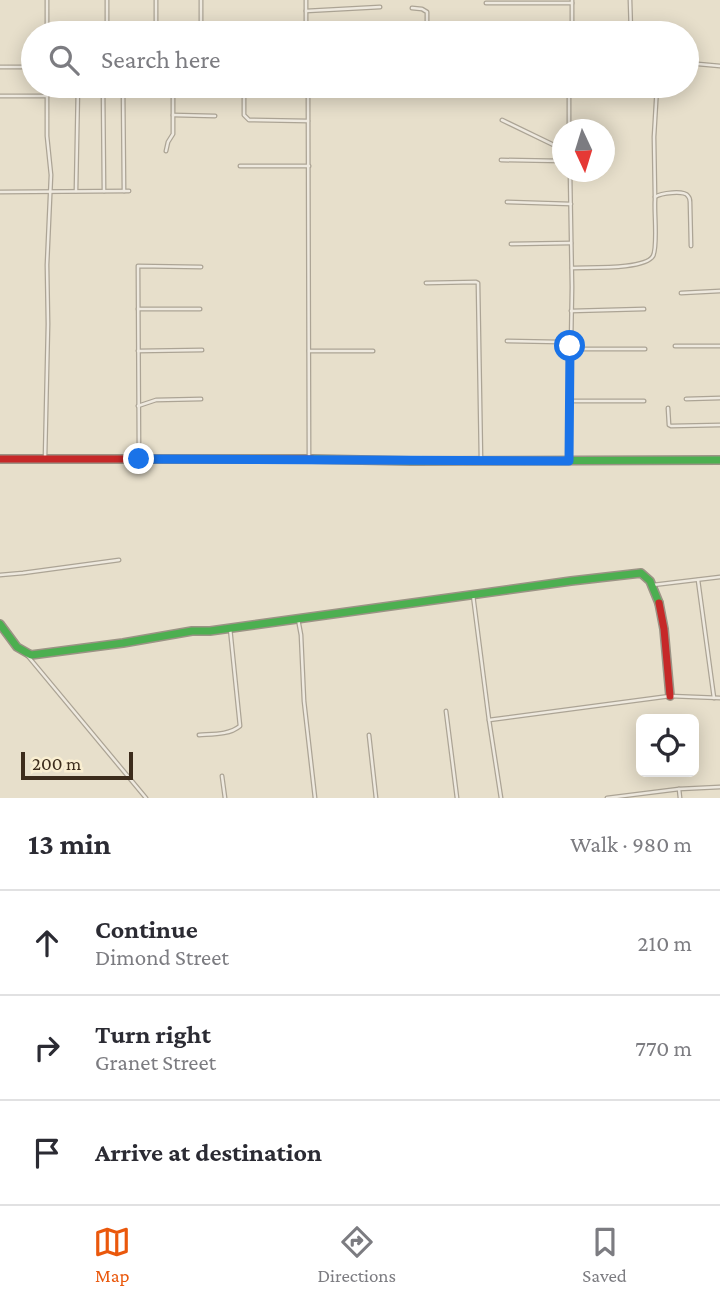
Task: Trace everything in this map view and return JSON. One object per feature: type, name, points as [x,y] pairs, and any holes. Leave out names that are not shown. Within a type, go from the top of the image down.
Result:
[{"type":"street","points":[[47,0],[47,21]]},
{"type":"street","points":[[107,0],[107,21]]},
{"type":"street","points":[[156,0],[156,21]]},
{"type":"street","points":[[201,0],[201,21]]},
{"type":"street","points":[[306,0],[306,21]]},
{"type":"street","points":[[630,0],[631,21]]},
{"type":"street","points":[[486,3],[572,2],[572,21]]},
{"type":"street","points":[[306,10],[380,7]]},
{"type":"street","points":[[412,8],[427,12],[427,21]]},
{"type":"street","points":[[699,64],[720,66]]},
{"type":"street","points":[[0,67],[21,67]]},
{"type":"street","points":[[0,96],[21,96]]},
{"type":"street","points":[[45,459],[50,192],[47,98]]},
{"type":"street","points":[[76,192],[78,98]]},
{"type":"street","points":[[103,98],[104,191]]},
{"type":"street","points":[[122,98],[124,191]]},
{"type":"street","points":[[166,151],[167,142],[173,134],[173,98]]},
{"type":"street","points":[[244,98],[244,115],[249,120],[308,121]]},
{"type":"street","points":[[308,98],[309,459]]},
{"type":"street","points":[[569,98],[569,119]]},
{"type":"street","points":[[572,268],[635,265],[652,257],[655,248],[656,98]]},
{"type":"street","points":[[173,115],[215,116]]},
{"type":"street","points":[[502,120],[552,144]]},
{"type":"street","points":[[501,160],[552,161]]},
{"type":"street","points":[[240,166],[309,166]]},
{"type":"street","points":[[569,461],[570,182]]},
{"type":"street","points":[[0,192],[129,191]]},
{"type":"street","points":[[654,200],[662,193],[684,193],[688,196],[691,246]]},
{"type":"street","points":[[507,201],[571,204]]},
{"type":"street","points":[[511,244],[571,243]]},
{"type":"street","points":[[139,459],[138,265],[201,267]]},
{"type":"street","points":[[426,283],[478,283],[481,461]]},
{"type":"street","points":[[681,293],[720,291]]},
{"type":"street","points":[[138,309],[200,309]]},
{"type":"street","points":[[571,311],[644,309]]},
{"type":"street","points":[[507,341],[560,341],[570,348],[645,349]]},
{"type":"street","points":[[675,346],[720,346]]},
{"type":"street","points":[[138,351],[202,350]]},
{"type":"street","points":[[309,351],[373,351]]},
{"type":"street","points":[[686,399],[720,398]]},
{"type":"street","points":[[138,406],[156,400],[201,399]]},
{"type":"street","points":[[570,401],[644,401]]},
{"type":"street","points":[[668,408],[671,426],[720,425]]},
{"type":"street","points":[[0,459],[720,460]]},
{"type":"street","points":[[0,575],[119,560]]},
{"type":"street","points":[[26,655],[124,643],[182,632],[230,628],[642,573],[653,585],[660,602],[670,696]]},
{"type":"street","points":[[653,585],[720,577]]},
{"type":"street","points":[[698,580],[714,698]]},
{"type":"street","points":[[473,595],[501,798]]},
{"type":"street","points":[[298,619],[315,798]]},
{"type":"street","points":[[0,624],[18,649],[26,655],[146,798]]},
{"type":"street","points":[[199,735],[226,733],[240,726],[230,628]]},
{"type":"street","points":[[489,720],[670,696],[720,698]]},
{"type":"street","points":[[446,711],[457,798]]},
{"type":"street","points":[[369,736],[376,798]]},
{"type":"street","points":[[222,776],[225,798]]},
{"type":"street","points":[[607,798],[720,787]]},
{"type":"street","points":[[680,789],[680,798]]},
{"type":"traffic: fast","points":[[312,459],[720,460]]},
{"type":"traffic: fast","points":[[0,624],[17,647],[31,655],[192,631],[210,631],[641,573],[650,581],[659,603]]},
{"type":"traffic: jam","points":[[0,459],[312,459]]},
{"type":"traffic: jam","points":[[659,603],[670,696]]},
{"type":"route","points":[[139,459],[569,461],[570,346]]}]
